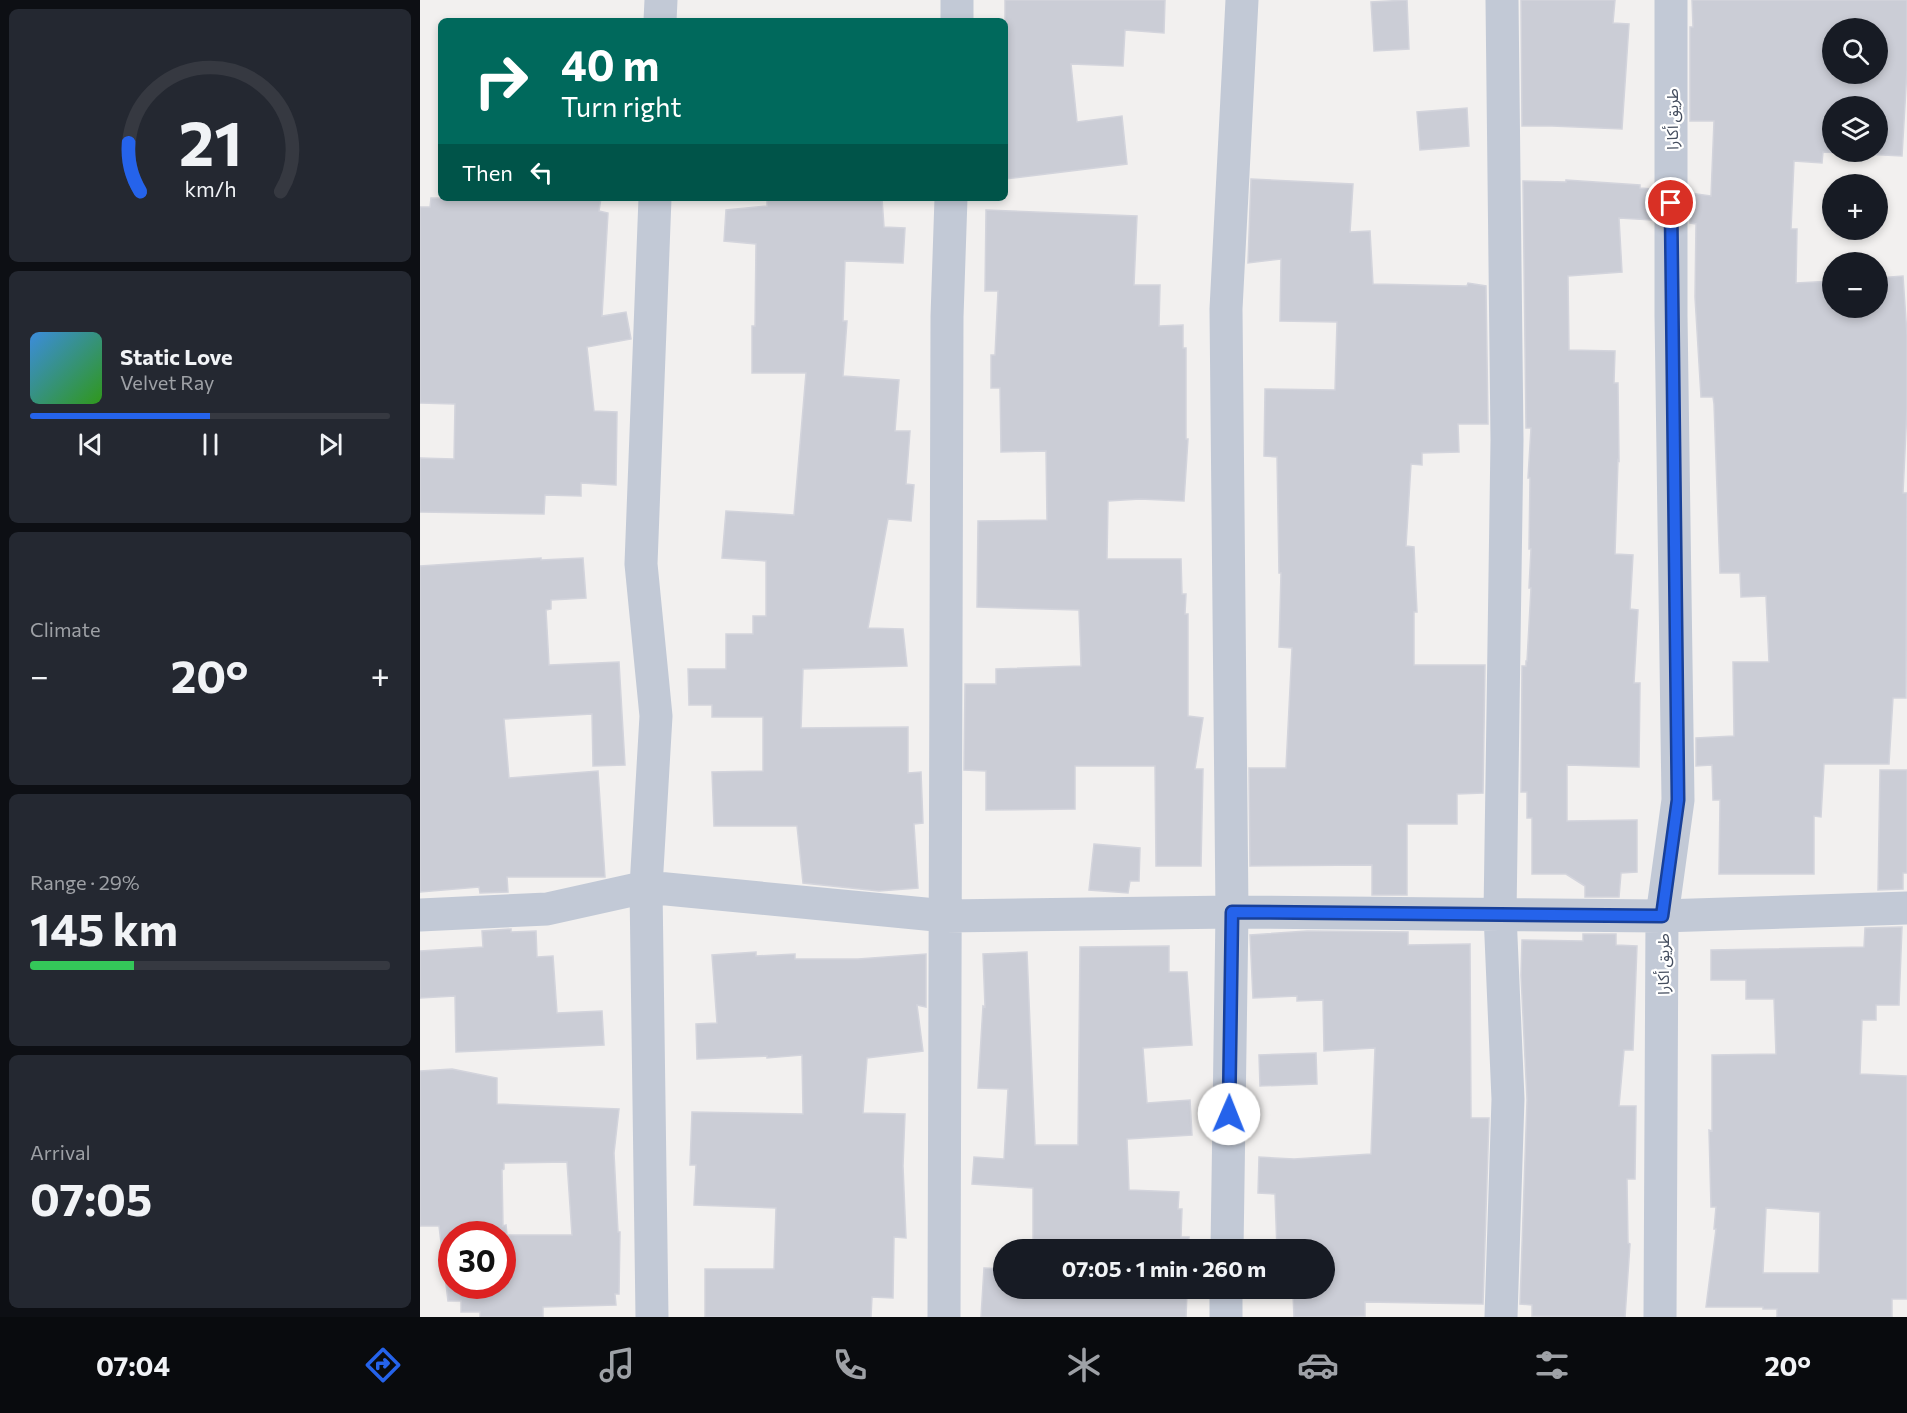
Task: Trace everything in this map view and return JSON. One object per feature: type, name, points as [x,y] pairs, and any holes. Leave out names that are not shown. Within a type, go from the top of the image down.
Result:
[{"type":"street","points":[[660,18],[661,0]]},
{"type":"street","points":[[957,0],[957,18]]},
{"type":"street","points":[[1227,1239],[1232,912],[1226,309],[1242,0]]},
{"type":"street","points":[[1501,1317],[1509,1099],[1500,914],[1508,440],[1502,0]]},
{"type":"street","name":"طريق أكارا","points":[[1660,1317],[1662,916],[1678,800],[1671,304],[1671,0]]},
{"type":"street","points":[[652,1317],[646,887],[656,716],[641,564],[655,201]]},
{"type":"street","points":[[944,1317],[947,317],[951,201]]},
{"type":"street","points":[[420,915],[548,909],[646,887],[946,916],[1232,912],[1662,916],[1907,908]]},
{"type":"street","points":[[1226,1299],[1226,1317]]},
{"type":"building","points":[[1005,0],[1165,0],[1164,33],[1125,30],[1123,66],[1071,64],[1077,122],[1122,116],[1127,164],[1008,179],[1008,18],[1005,18]]},
{"type":"building","points":[[1407,0],[1409,49],[1374,51],[1371,2]]},
{"type":"building","points":[[1521,0],[1615,0],[1613,23],[1629,24],[1622,129],[1522,126]]},
{"type":"building","points":[[1692,0],[1907,0],[1907,70],[1902,156],[1888,155],[1888,96],[1822,96],[1822,163],[1794,161],[1791,229],[1797,229],[1796,283],[1822,282],[1822,318],[1888,318],[1888,277],[1903,276],[1907,335],[1907,409],[1903,493],[1907,493],[1906,698],[1893,698],[1889,764],[1824,764],[1821,817],[1814,816],[1814,874],[1719,874],[1720,800],[1713,800],[1712,765],[1696,766],[1696,738],[1734,736],[1733,662],[1769,662],[1766,596],[1741,597],[1740,573],[1720,573],[1714,404],[1713,397],[1701,397],[1695,297],[1696,224],[1690,223],[1690,193],[1711,196],[1714,121],[1690,121],[1690,27],[1693,27]]},
{"type":"building","points":[[1467,108],[1469,146],[1420,150],[1417,112]]},
{"type":"building","points":[[1251,179],[1353,184],[1350,232],[1370,231],[1373,284],[1467,286],[1468,283],[1486,286],[1488,424],[1458,424],[1459,452],[1422,453],[1422,465],[1411,464],[1406,546],[1414,547],[1417,612],[1414,612],[1414,665],[1485,665],[1483,793],[1457,794],[1457,824],[1407,824],[1407,895],[1372,895],[1372,865],[1250,866],[1249,768],[1286,768],[1292,648],[1279,647],[1281,573],[1279,573],[1277,457],[1264,456],[1265,389],[1335,390],[1337,322],[1280,321],[1281,259],[1248,263]]},
{"type":"building","points":[[1566,180],[1640,185],[1640,188],[1652,189],[1652,220],[1619,218],[1622,272],[1568,276],[1569,350],[1615,351],[1614,383],[1618,383],[1619,461],[1615,554],[1633,555],[1630,609],[1638,610],[1634,683],[1640,683],[1639,767],[1567,765],[1567,821],[1637,820],[1637,872],[1621,873],[1619,897],[1585,897],[1585,886],[1566,874],[1532,874],[1532,818],[1527,818],[1527,792],[1521,792],[1522,666],[1526,666],[1527,661],[1531,588],[1529,588],[1530,478],[1528,478],[1531,428],[1526,428],[1523,181],[1566,182]]},
{"type":"building","points":[[431,198],[438,198],[438,201],[601,201],[599,211],[608,213],[602,316],[626,312],[631,339],[587,347],[594,411],[617,412],[616,485],[581,483],[581,496],[545,495],[544,514],[420,512],[420,458],[454,459],[455,404],[420,403],[420,207],[430,207]]},
{"type":"building","points":[[767,201],[882,201],[884,227],[905,228],[903,263],[845,261],[843,321],[847,321],[843,376],[899,380],[895,431],[910,431],[906,484],[914,485],[911,521],[888,519],[868,628],[903,629],[907,666],[803,669],[801,728],[908,727],[908,773],[921,772],[923,823],[914,824],[918,888],[879,891],[803,883],[797,826],[714,826],[712,772],[763,771],[763,717],[712,717],[712,705],[689,705],[688,669],[726,669],[726,634],[753,634],[753,616],[766,616],[766,561],[722,558],[726,511],[794,515],[806,373],[752,373],[756,244],[724,241],[726,210],[767,206]]},
{"type":"building","points":[[986,210],[1137,216],[1134,285],[1160,285],[1159,326],[1183,325],[1183,348],[1186,348],[1186,439],[1188,439],[1184,501],[1140,499],[1108,501],[1107,559],[1181,559],[1182,594],[1186,594],[1185,614],[1188,614],[1188,716],[1203,718],[1195,769],[1203,769],[1201,866],[1156,866],[1155,766],[1075,766],[1075,809],[986,810],[986,771],[964,770],[965,684],[996,684],[996,669],[1081,666],[1079,610],[977,607],[978,521],[1047,520],[1046,451],[1001,452],[1000,388],[991,388],[991,355],[995,355],[998,291],[985,291]]},
{"type":"building","points":[[541,558],[541,560],[583,558],[586,598],[551,600],[551,609],[546,610],[549,665],[619,662],[625,765],[593,766],[592,714],[504,719],[509,778],[598,771],[605,877],[507,877],[508,892],[480,893],[479,887],[420,892],[420,566]]},
{"type":"building","points":[[1880,770],[1907,770],[1907,873],[1903,873],[1903,889],[1878,890]]},
{"type":"building","points":[[1094,844],[1140,848],[1139,881],[1130,881],[1128,893],[1089,890]]},
{"type":"building","points":[[1902,927],[1899,1005],[1876,1005],[1876,1020],[1862,1020],[1860,1074],[1907,1076],[1907,1299],[1892,1299],[1892,1317],[1777,1317],[1777,1309],[1763,1309],[1763,1307],[1706,1307],[1716,1229],[1714,1229],[1716,1207],[1711,1207],[1709,1130],[1712,1131],[1712,1055],[1776,1054],[1774,999],[1746,999],[1746,980],[1711,980],[1711,950],[1864,947],[1865,928]],"holes":[[[1766,1208],[1820,1212],[1819,1273],[1763,1273]]]},
{"type":"building","points":[[511,929],[511,932],[536,931],[537,957],[553,956],[557,1013],[602,1011],[604,1045],[456,1052],[455,996],[420,998],[420,951],[483,947],[482,931]]},
{"type":"building","points":[[1307,931],[1408,932],[1408,945],[1470,944],[1471,1118],[1489,1118],[1483,1304],[1365,1302],[1365,1316],[1294,1317],[1293,1299],[1335,1299],[1335,1239],[1277,1239],[1275,1194],[1258,1193],[1259,1157],[1294,1159],[1371,1154],[1375,1048],[1324,1051],[1323,1000],[1297,1001],[1297,996],[1253,998],[1250,935]]},
{"type":"building","points":[[1583,934],[1616,934],[1616,945],[1637,946],[1633,1050],[1624,1050],[1619,1106],[1636,1106],[1635,1179],[1627,1179],[1628,1243],[1630,1244],[1625,1317],[1532,1316],[1532,1305],[1520,1304],[1527,1100],[1521,975],[1522,940],[1583,941]]},
{"type":"building","points":[[1169,946],[1169,972],[1187,972],[1192,1045],[1143,1048],[1147,1103],[1190,1100],[1192,1135],[1127,1139],[1129,1190],[1179,1192],[1178,1209],[1182,1209],[1181,1237],[1189,1237],[1189,1239],[1033,1239],[1033,1188],[972,1184],[974,1157],[1004,1159],[1008,1089],[978,1088],[983,1006],[985,1007],[983,954],[1027,952],[1035,1145],[1078,1145],[1080,947]]},
{"type":"building","points":[[756,952],[756,956],[795,954],[795,959],[858,959],[926,954],[926,1007],[917,1005],[923,1051],[867,1058],[863,1113],[905,1114],[903,1166],[906,1238],[894,1237],[893,1298],[872,1297],[871,1317],[705,1317],[705,1269],[774,1269],[776,1208],[694,1205],[696,1165],[690,1165],[692,1112],[803,1114],[802,1055],[697,1059],[696,1024],[717,1023],[712,955]]},
{"type":"building","points":[[1316,1053],[1317,1084],[1260,1086],[1259,1055]]},
{"type":"building","points":[[452,1069],[497,1078],[497,1104],[619,1109],[614,1153],[618,1232],[620,1232],[619,1294],[615,1294],[616,1305],[543,1307],[543,1317],[480,1317],[480,1312],[461,1312],[461,1301],[448,1301],[448,1299],[516,1299],[516,1235],[572,1235],[567,1162],[504,1163],[502,1170],[503,1221],[438,1221],[438,1226],[420,1226],[420,1071]]},
{"type":"building","points":[[984,1268],[993,1268],[993,1299],[1187,1299],[1186,1317],[981,1317]]},
{"type":"route","points":[[1229,1114],[1232,912],[1662,916],[1678,800],[1671,203]]}]
